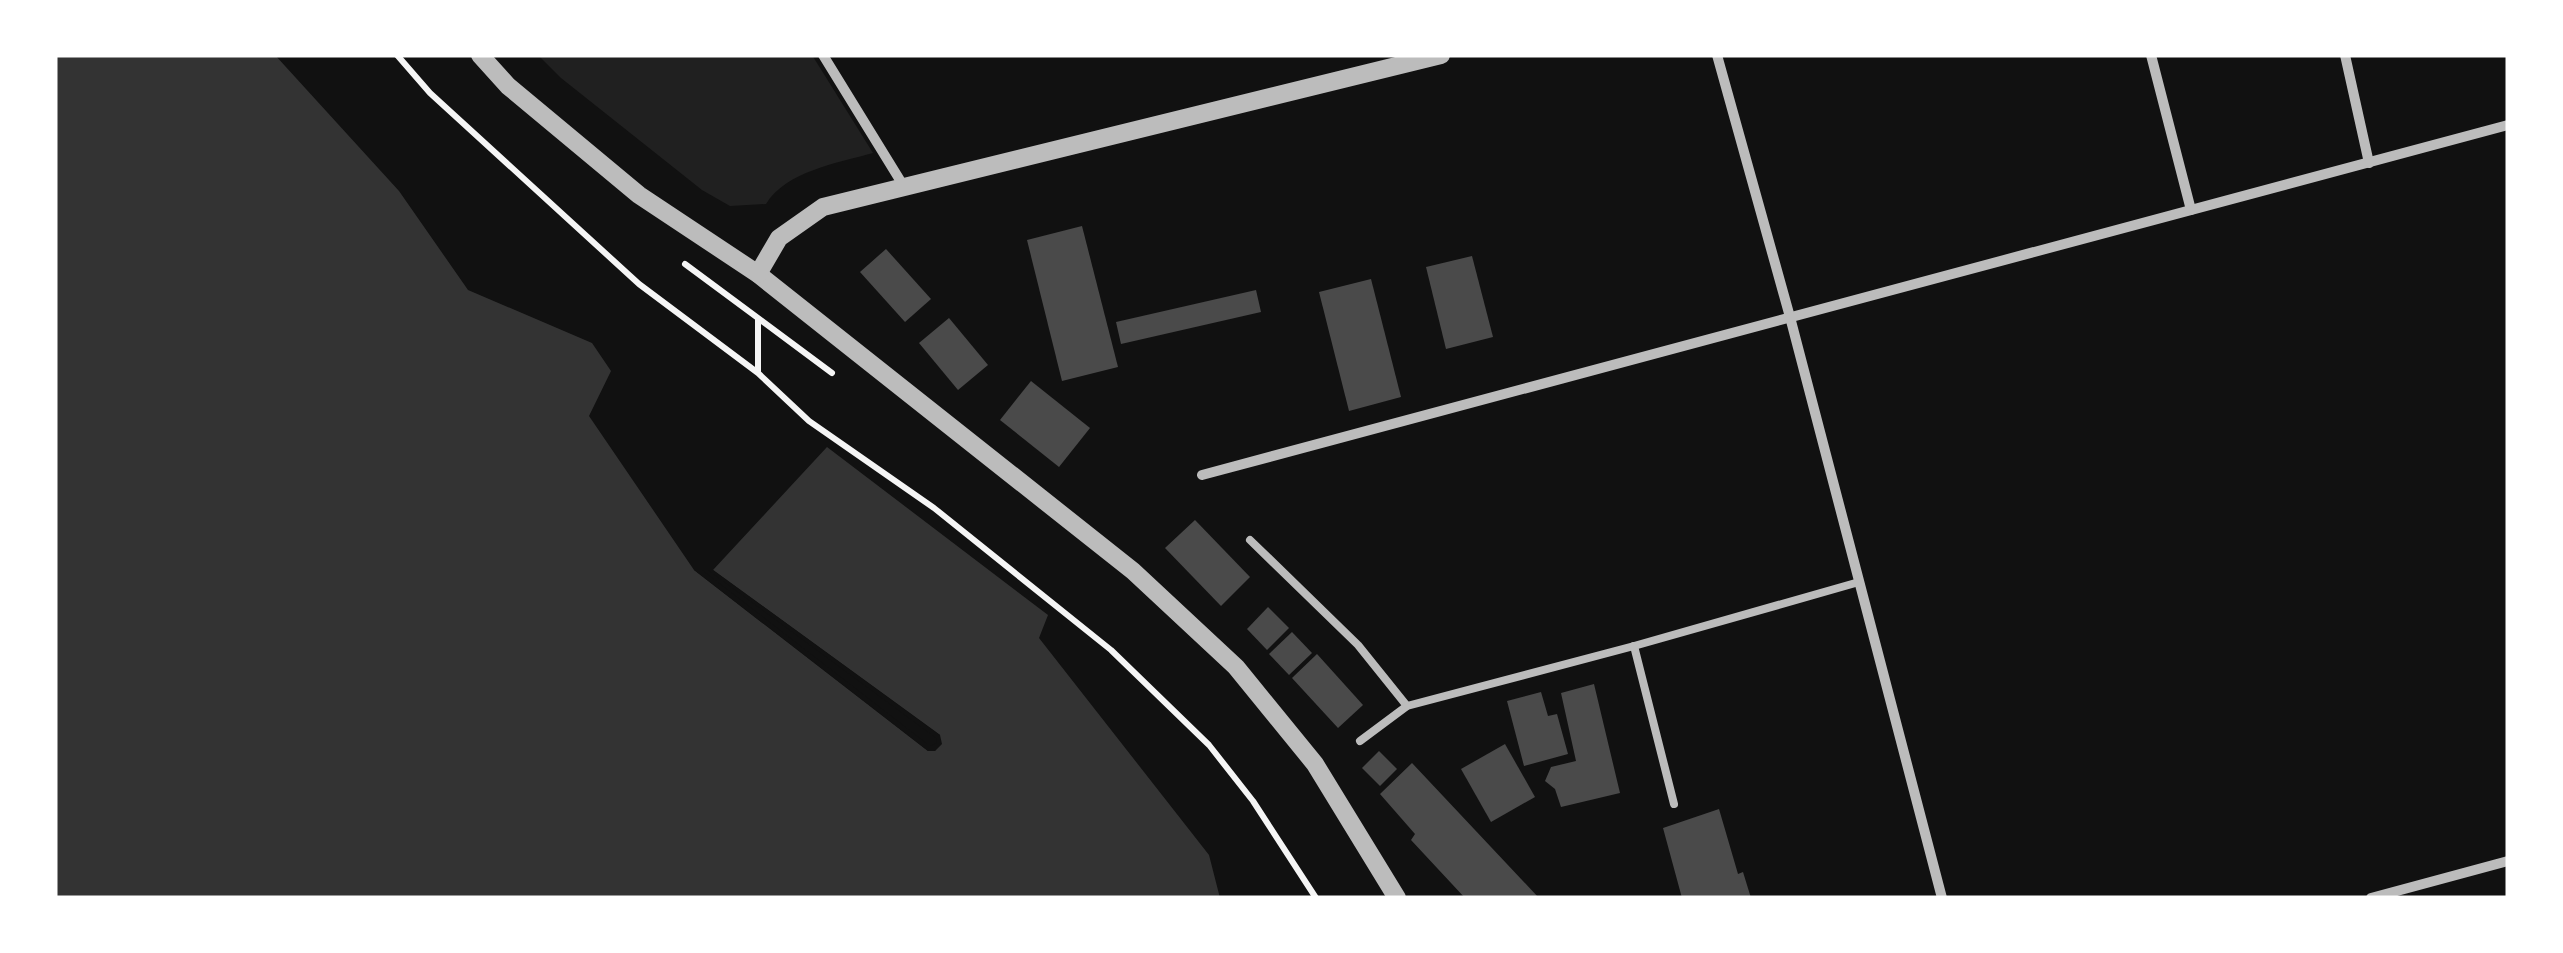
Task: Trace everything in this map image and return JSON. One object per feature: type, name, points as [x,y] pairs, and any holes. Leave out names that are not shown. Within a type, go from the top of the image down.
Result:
[{"type":"street","points":[[480,55],[508,86],[639,195],[758,274],[1133,571],[1236,666],[1315,764],[1397,898]]},
{"type":"street","points":[[823,55],[903,186]]},
{"type":"street","points":[[758,274],[779,238],[822,207],[1441,55]]},
{"type":"street","points":[[1718,55],[1942,898]]},
{"type":"street","points":[[2151,55],[2191,210]]},
{"type":"street","points":[[2344,55],[2369,163]]},
{"type":"street","points":[[1202,475],[2508,125]]},
{"type":"street","points":[[2371,898],[2508,862]]},
{"type":"lane","points":[[1250,540],[1358,646],[1407,706]]},
{"type":"lane","points":[[1360,740],[1407,706],[1860,582]]},
{"type":"lane","points":[[1634,646],[1674,804]]},
{"type":"path","points":[[398,55],[430,94],[639,284],[758,373],[809,421],[934,508],[1111,650],[1209,745],[1316,898]]},
{"type":"path","points":[[681,261],[836,377]]},
{"type":"path","points":[[758,318],[758,373]]},
{"type":"shaded area","points":[[55,55],[275,55],[399,191],[468,290],[592,343],[611,371],[589,416],[694,570],[928,751],[935,751],[940,735],[713,570],[827,447],[1048,615],[1039,638],[1209,855],[1220,898],[55,898]]},
{"type":"shaded area","points":[[538,55],[812,55],[873,153],[799,176],[766,204],[730,206],[702,190],[561,78]]},
{"type":"pier","points":[[694,570],[702,570],[930,746],[937,743],[936,738],[708,570],[713,570],[940,735],[942,744],[935,751],[928,751]]},
{"type":"building","points":[[1082,226],[1118,367],[1062,381],[1027,240]]},
{"type":"building","points":[[886,249],[931,299],[905,322],[860,272]]},
{"type":"building","points":[[1472,256],[1493,337],[1446,349],[1426,267]]},
{"type":"building","points":[[1371,279],[1401,397],[1349,411],[1319,292]]},
{"type":"building","points":[[1256,290],[1261,312],[1121,344],[1116,322]]},
{"type":"building","points":[[949,318],[988,365],[958,390],[919,343]]},
{"type":"building","points":[[1031,381],[1090,428],[1059,467],[1000,420]]},
{"type":"building","points":[[1195,520],[1250,577],[1221,606],[1165,548]]},
{"type":"building","points":[[1268,607],[1289,628],[1267,650],[1247,629]]},
{"type":"building","points":[[1292,632],[1312,653],[1289,675],[1269,654]]},
{"type":"building","points":[[1317,654],[1363,705],[1338,728],[1292,678]]},
{"type":"building","points":[[1594,684],[1620,793],[1561,807],[1555,789],[1545,781],[1551,767],[1576,761],[1561,693]]},
{"type":"building","points":[[1541,692],[1548,716],[1557,714],[1568,754],[1524,766],[1507,701]]},
{"type":"building","points":[[1505,744],[1535,797],[1491,822],[1461,769]]},
{"type":"building","points":[[1379,751],[1397,769],[1380,786],[1362,768]]},
{"type":"building","points":[[1412,763],[1539,898],[1465,898],[1411,840],[1415,834],[1380,794]]},
{"type":"building","points":[[1719,809],[1738,874],[1743,872],[1751,898],[1682,898],[1663,828]]}]
